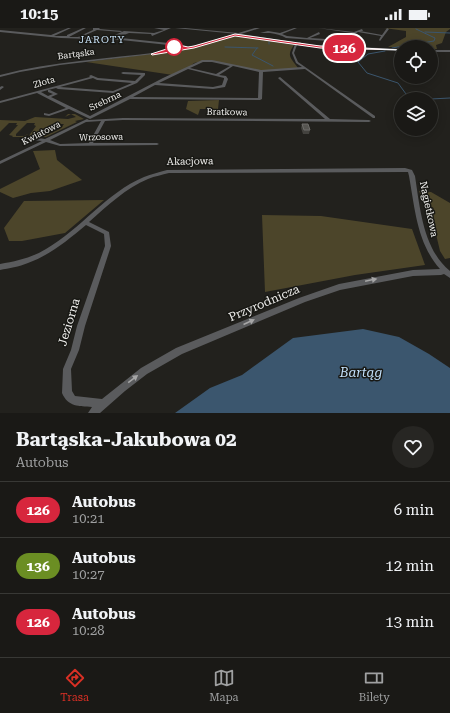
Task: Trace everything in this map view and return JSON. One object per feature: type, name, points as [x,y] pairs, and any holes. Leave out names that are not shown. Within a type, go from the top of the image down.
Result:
[{"type":"street","points":[[49,37],[70,28]]},
{"type":"street","points":[[66,37],[85,28]]},
{"type":"street","points":[[73,36],[91,28],[129,32],[143,37],[155,34]]},
{"type":"street","points":[[130,28],[111,37],[116,37],[138,28]]},
{"type":"street","points":[[155,28],[169,29]]},
{"type":"street","points":[[176,28],[218,31],[300,44],[394,50]]},
{"type":"street","name":"Bartąska","points":[[0,76],[20,71],[81,61],[156,54],[208,43],[258,28]]},
{"type":"street","points":[[280,34],[294,28]]},
{"type":"street","points":[[319,28],[383,36]]},
{"type":"street","points":[[66,37],[80,36],[97,29]]},
{"type":"street","points":[[0,31],[49,37],[119,38],[137,41],[143,37],[169,29]]},
{"type":"street","points":[[380,40],[388,29]]},
{"type":"street","points":[[143,37],[146,31],[159,33]]},
{"type":"street","points":[[261,33],[268,32],[280,34],[286,37],[307,40],[343,41],[354,33]]},
{"type":"street","points":[[307,40],[319,33]]},
{"type":"street","points":[[131,39],[137,36],[182,47]]},
{"type":"street","points":[[300,44],[295,49],[294,56],[297,62],[374,117]]},
{"type":"street","name":"Bartąska","points":[[156,54],[182,47],[187,48]]},
{"type":"street","points":[[438,52],[450,52]]},
{"type":"street","name":"Srebrna","points":[[38,92],[90,118],[201,62],[212,61],[233,65]]},
{"type":"street","points":[[216,75],[233,65],[261,71],[304,68]]},
{"type":"street","points":[[156,84],[213,88],[224,86],[226,79],[225,77],[188,68]]},
{"type":"street","points":[[131,98],[260,99],[261,71]]},
{"type":"street","points":[[129,72],[144,74],[141,77],[122,74],[129,72]]},
{"type":"street","name":"Złota","points":[[0,102],[56,88],[91,76],[97,79],[136,82],[141,77]]},
{"type":"street","points":[[280,78],[329,121]]},
{"type":"street","points":[[56,88],[114,92],[134,83]]},
{"type":"street","points":[[47,97],[56,94],[49,91]]},
{"type":"street","points":[[0,102],[5,104]]},
{"type":"street","points":[[45,114],[49,115],[69,108]]},
{"type":"street","name":"Kwiatowa","points":[[0,163],[90,118]]},
{"type":"street","points":[[84,121],[267,123],[272,121],[369,121]]},
{"type":"street","points":[[90,145],[101,121]]},
{"type":"street","name":"Wrzosowa","points":[[34,139],[47,140],[60,146],[156,144]]},
{"type":"street","name":"Akacjowa","points":[[0,267],[28,261],[45,253],[63,242],[138,181],[158,173],[169,171],[410,171]]},
{"type":"street","name":"Nagietkowa","points":[[410,171],[429,250],[435,262],[447,273]]},
{"type":"street","name":"Jeziorna","points":[[86,222],[107,233],[108,246],[92,289],[76,350],[67,369],[66,384],[67,392],[73,400],[102,404]]},
{"type":"street","name":"Przyrodnicza","points":[[102,404],[144,371],[179,350],[302,300],[339,287],[375,280],[413,273],[447,273]]},
{"type":"street","points":[[94,413],[102,404]]},
{"type":"shaded area","points":[[384,28],[450,28],[446,32],[442,43],[438,44],[438,40],[401,40],[406,37],[406,31]]},
{"type":"shaded area","points":[[236,36],[294,45],[290,52],[290,57],[298,68],[261,71],[212,61],[202,61],[194,63],[188,68],[173,75],[86,62],[180,50]]},
{"type":"shaded area","points":[[394,44],[394,47],[388,47]]},
{"type":"shaded area","points":[[219,100],[218,109],[200,109],[198,115],[186,109],[188,101]]},
{"type":"shaded area","points":[[71,114],[75,114],[84,119],[75,121],[77,122],[46,137],[43,137],[60,129],[64,124],[55,124],[34,135],[40,137],[28,137],[36,126],[34,125],[35,123],[27,123],[16,134],[16,136],[24,136],[28,134],[25,137],[12,137],[13,136],[9,135],[18,125],[16,125],[17,123],[9,123],[0,132],[0,120],[25,121],[35,117],[68,119],[76,117]]},
{"type":"shaded area","points":[[55,150],[57,160],[82,180],[50,191],[31,193],[13,198],[0,192],[0,189],[40,169],[33,151]]},
{"type":"shaded area","points":[[419,191],[431,192],[450,203],[450,258],[445,259],[440,251],[435,230]]},
{"type":"shaded area","points":[[104,200],[65,233],[22,241],[9,241],[4,228],[24,201]]},
{"type":"shaded area","points":[[262,215],[321,216],[412,229],[425,265],[355,275],[265,292]]},
{"type":"water","name":"Bartąg","points":[[363,329],[399,337],[450,368],[450,413],[175,413],[210,388],[242,375],[293,338]]},
{"type":"building","points":[[302,124],[308,124],[310,130],[304,130]]},
{"type":"waterway","points":[[392,48],[434,41],[435,38],[416,29]]},
{"type":"waterway","points":[[425,32],[450,33]]},
{"type":"waterway","points":[[225,47],[258,48]]},
{"type":"waterway","points":[[257,48],[252,55],[273,66]]},
{"type":"waterway","points":[[385,51],[368,54],[358,62],[367,73],[398,83],[405,92]]},
{"type":"waterway","points":[[438,99],[450,98]]},
{"type":"bus line","name":"126","points":[[187,48],[179,46],[152,54],[194,47],[235,35],[320,47],[394,50]]},
{"type":"district","name":"JAROTY","points":[[102,39]]}]
